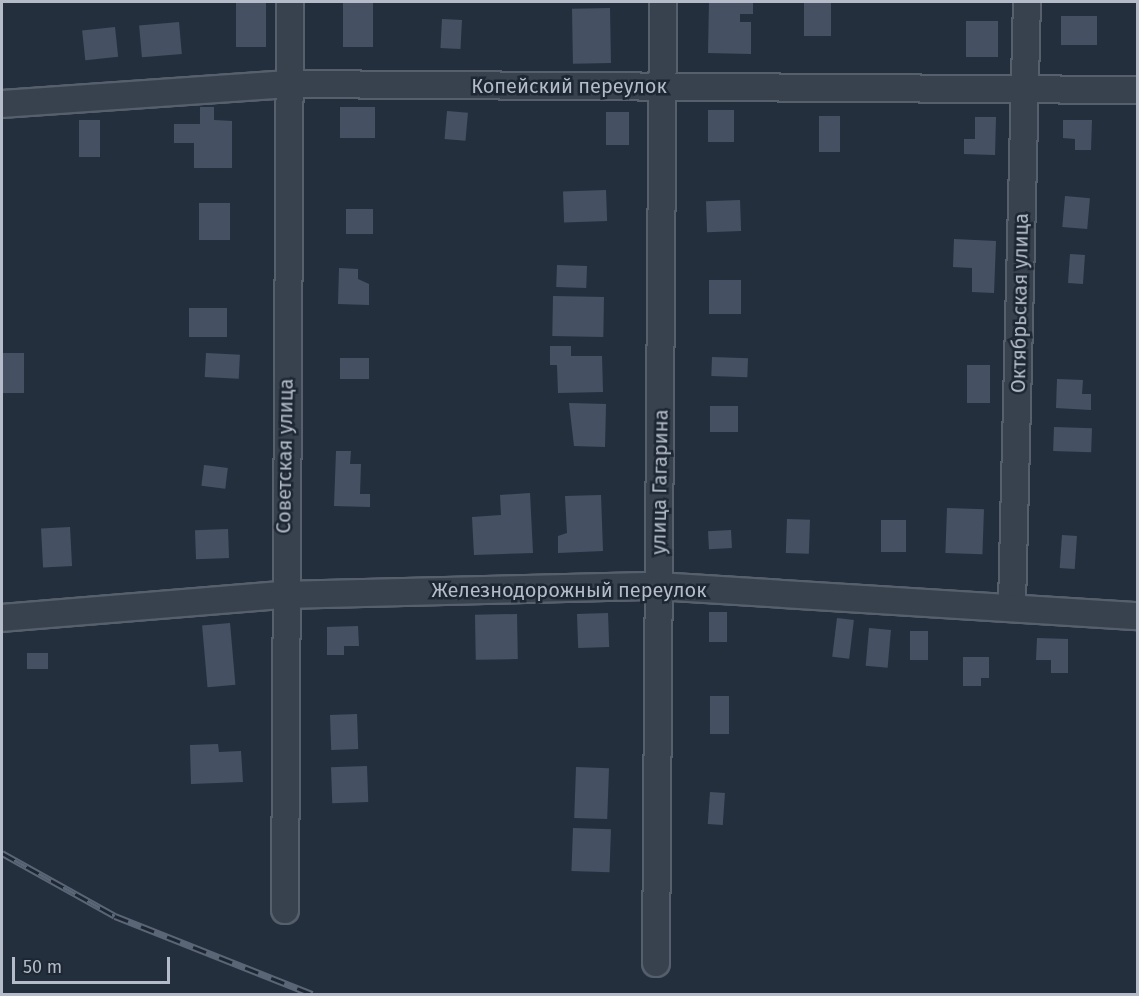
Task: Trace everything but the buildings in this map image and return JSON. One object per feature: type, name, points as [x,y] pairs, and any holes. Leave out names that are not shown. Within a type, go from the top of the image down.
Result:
[{"type":"street","name":"Советская улица","points":[[285,910],[283,595],[290,2]]},
{"type":"street","name":"улица Гагарина","points":[[656,963],[663,2]]},
{"type":"street","name":"Октябрьская улица","points":[[1012,604],[1027,2]]},
{"type":"street","name":"Копейский переулок","points":[[2,104],[290,84],[664,86],[1025,93],[1137,90]]},
{"type":"street","name":"Железнодорожный переулок","points":[[2,618],[283,595],[657,586],[1012,604],[1137,616]]},
{"type":"railway","points":[[2,853],[115,916],[312,994]]}]
